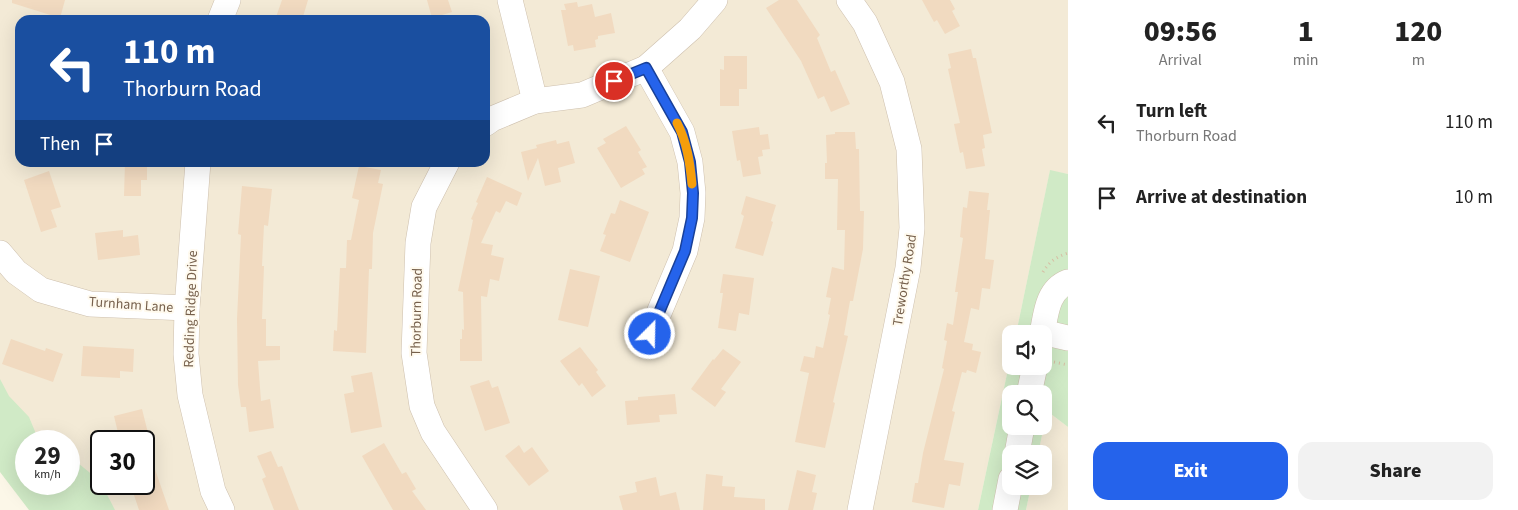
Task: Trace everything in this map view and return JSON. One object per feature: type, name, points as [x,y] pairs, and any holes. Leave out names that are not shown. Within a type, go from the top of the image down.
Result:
[{"type":"street","points":[[222,15],[228,0]]},
{"type":"street","points":[[510,0],[535,101]]},
{"type":"street","points":[[490,120],[535,101],[582,95],[646,68],[690,29],[715,0]]},
{"type":"street","name":"Treworthy Road","points":[[850,0],[865,23],[892,82],[908,150],[912,228],[908,268],[860,510]]},
{"type":"street","points":[[646,68],[682,132],[690,162],[693,193],[692,218],[685,251],[650,334]]},
{"type":"street","name":"Redding Ridge Drive","points":[[198,167],[187,308],[186,354],[190,395],[213,491],[222,510]]},
{"type":"street","name":"Thorburn Road","points":[[444,167],[424,208],[418,243],[414,353],[422,406],[433,432],[485,510]]},
{"type":"street","name":"Turnham Lane","points":[[0,253],[16,272],[42,290],[90,304],[187,308]]},
{"type":"street","points":[[1044,325],[1050,299],[1057,288],[1068,282]]},
{"type":"street","points":[[1052,335],[1068,338]]},
{"type":"street","points":[[1005,510],[1008,495]]},
{"type":"shaded area","points":[[0,0],[1068,0],[1068,174],[1050,171],[1018,325],[1002,325],[1002,375],[1007,375],[1005,385],[1002,385],[1002,397],[978,510],[36,510],[25,495],[80,495],[80,430],[15,430],[15,481],[0,460]]},
{"type":"shaded area","points":[[1052,415],[1068,427],[1068,510],[1026,510],[1029,495],[1052,495],[1052,445],[1040,445],[1042,435],[1052,435]]},
{"type":"green space","points":[[1050,170],[1068,174],[1068,427],[1052,415],[1052,385],[1005,385],[1007,375],[1052,375],[1052,325],[1018,325]]},
{"type":"green space","points":[[0,379],[9,396],[29,417],[34,430],[15,430],[15,492],[0,472]]},
{"type":"green space","points":[[1002,397],[1002,435],[1042,435],[1040,445],[1002,445],[1002,495],[1029,495],[1026,510],[978,510]]},
{"type":"green space","points":[[80,465],[90,473],[90,495],[107,495],[115,510],[29,510],[18,495],[80,495]]},
{"type":"building","points":[[12,0],[65,0],[61,15],[50,15],[12,3]]},
{"type":"building","points":[[282,0],[308,0],[304,15],[277,15]]},
{"type":"building","points":[[427,0],[448,0],[452,12],[442,15],[431,15]]},
{"type":"building","points":[[779,0],[797,0],[820,35],[817,38],[831,72],[835,70],[850,104],[831,112],[824,96],[818,99],[801,61],[766,8]]},
{"type":"building","points":[[922,0],[950,0],[955,9],[952,11],[960,26],[945,34],[937,20],[934,22]]},
{"type":"building","points":[[577,2],[578,7],[592,4],[595,17],[611,13],[615,33],[598,36],[598,39],[595,40],[596,47],[574,51],[573,45],[568,46],[561,10],[566,10],[564,4]]},
{"type":"building","points":[[971,49],[973,58],[976,58],[992,133],[983,135],[985,148],[982,149],[985,166],[966,169],[963,152],[960,153],[954,124],[960,123],[948,69],[951,68],[948,54]]},
{"type":"building","points":[[724,56],[747,56],[747,89],[739,89],[739,106],[720,106],[720,69],[724,70]]},
{"type":"building","points":[[626,126],[641,150],[638,152],[647,167],[642,169],[645,174],[621,188],[597,148],[606,143],[603,139]]},
{"type":"building","points":[[759,127],[760,135],[768,134],[770,149],[762,150],[763,156],[758,157],[761,174],[743,177],[740,160],[737,161],[732,131]]},
{"type":"building","points":[[835,132],[855,132],[856,149],[859,149],[860,211],[864,211],[863,249],[853,301],[850,301],[844,335],[848,336],[825,448],[795,442],[809,373],[800,371],[804,356],[814,358],[816,346],[823,348],[830,315],[828,314],[831,298],[826,297],[832,267],[844,270],[845,230],[837,230],[838,179],[825,179],[825,163],[827,163],[826,135],[835,134]]},
{"type":"building","points":[[556,140],[557,144],[569,141],[575,163],[558,168],[561,182],[545,186],[538,158],[528,181],[521,152],[537,148],[536,145]]},
{"type":"building","points":[[125,167],[147,167],[147,180],[141,180],[141,196],[124,196]]},
{"type":"building","points":[[359,167],[381,170],[378,183],[383,184],[373,233],[372,269],[369,269],[366,353],[333,351],[334,330],[337,331],[340,268],[346,268],[347,240],[351,240],[359,200],[352,198]]},
{"type":"building","points":[[49,171],[61,207],[51,210],[57,227],[41,232],[24,180]]},
{"type":"building","points":[[487,177],[522,193],[517,206],[506,201],[500,213],[496,211],[481,243],[493,245],[491,255],[504,258],[499,281],[490,279],[487,297],[481,296],[482,361],[460,361],[460,339],[462,339],[462,329],[464,330],[463,292],[458,291],[473,220],[471,219]]},
{"type":"building","points":[[242,186],[272,189],[268,226],[264,225],[262,319],[266,319],[266,346],[280,346],[280,360],[258,361],[261,401],[270,399],[274,428],[249,432],[246,407],[241,407],[238,385],[237,319],[241,235],[238,234]]},
{"type":"building","points":[[969,191],[989,193],[987,210],[990,210],[985,259],[994,260],[990,289],[982,288],[979,310],[971,308],[964,342],[973,344],[972,350],[981,352],[976,373],[967,370],[966,373],[962,372],[952,411],[955,412],[944,460],[964,463],[960,486],[949,484],[944,508],[912,502],[915,483],[918,483],[923,453],[944,369],[942,368],[947,341],[944,340],[947,323],[953,325],[958,292],[955,292],[963,238],[960,237],[963,207],[967,208]]},
{"type":"building","points":[[746,196],[776,205],[763,256],[735,248],[744,216],[741,214]]},
{"type":"building","points":[[620,200],[649,212],[630,262],[600,251],[606,235],[603,234],[611,213],[615,214]]},
{"type":"building","points":[[123,230],[123,237],[138,235],[140,255],[98,260],[95,233]]},
{"type":"building","points":[[570,269],[600,276],[588,327],[558,320]]},
{"type":"building","points":[[723,274],[754,278],[749,315],[739,313],[736,331],[718,328],[723,293],[720,293]]},
{"type":"building","points":[[11,339],[45,351],[46,348],[63,354],[53,382],[2,364]]},
{"type":"building","points":[[83,346],[134,349],[133,372],[120,371],[120,378],[81,376]]},
{"type":"building","points":[[580,347],[598,370],[596,372],[606,386],[592,397],[582,383],[579,386],[560,361]]},
{"type":"building","points":[[723,349],[741,362],[721,389],[726,392],[715,407],[691,389],[713,359]]},
{"type":"building","points":[[372,372],[382,427],[351,433],[344,394],[354,392],[351,376]]},
{"type":"building","points":[[489,380],[492,388],[498,386],[510,423],[485,431],[470,386]]},
{"type":"building","points":[[675,394],[677,414],[659,415],[660,422],[627,425],[625,401],[638,400],[638,397]]},
{"type":"building","points":[[142,409],[147,430],[117,430],[114,416]]},
{"type":"building","points":[[384,443],[402,474],[406,472],[416,489],[412,491],[426,510],[393,510],[362,456]]},
{"type":"building","points":[[519,445],[524,453],[532,447],[549,471],[529,486],[505,456]]},
{"type":"building","points":[[271,451],[278,467],[282,466],[299,510],[274,510],[262,479],[266,477],[257,456]]},
{"type":"building","points":[[155,469],[169,510],[139,510],[134,495],[155,495]]},
{"type":"building","points":[[797,470],[816,475],[812,492],[817,493],[813,510],[788,510]]},
{"type":"building","points":[[706,474],[723,476],[722,486],[735,487],[734,497],[765,499],[765,510],[703,510]]},
{"type":"building","points":[[656,477],[660,496],[676,492],[680,510],[623,510],[619,496],[637,492],[635,482]]},
{"type":"slow traffic","points":[[677,123],[682,132],[690,162],[692,184]]},
{"type":"route","points":[[614,81],[646,68],[682,132],[690,162],[693,193],[692,218],[685,251],[650,334]]}]
